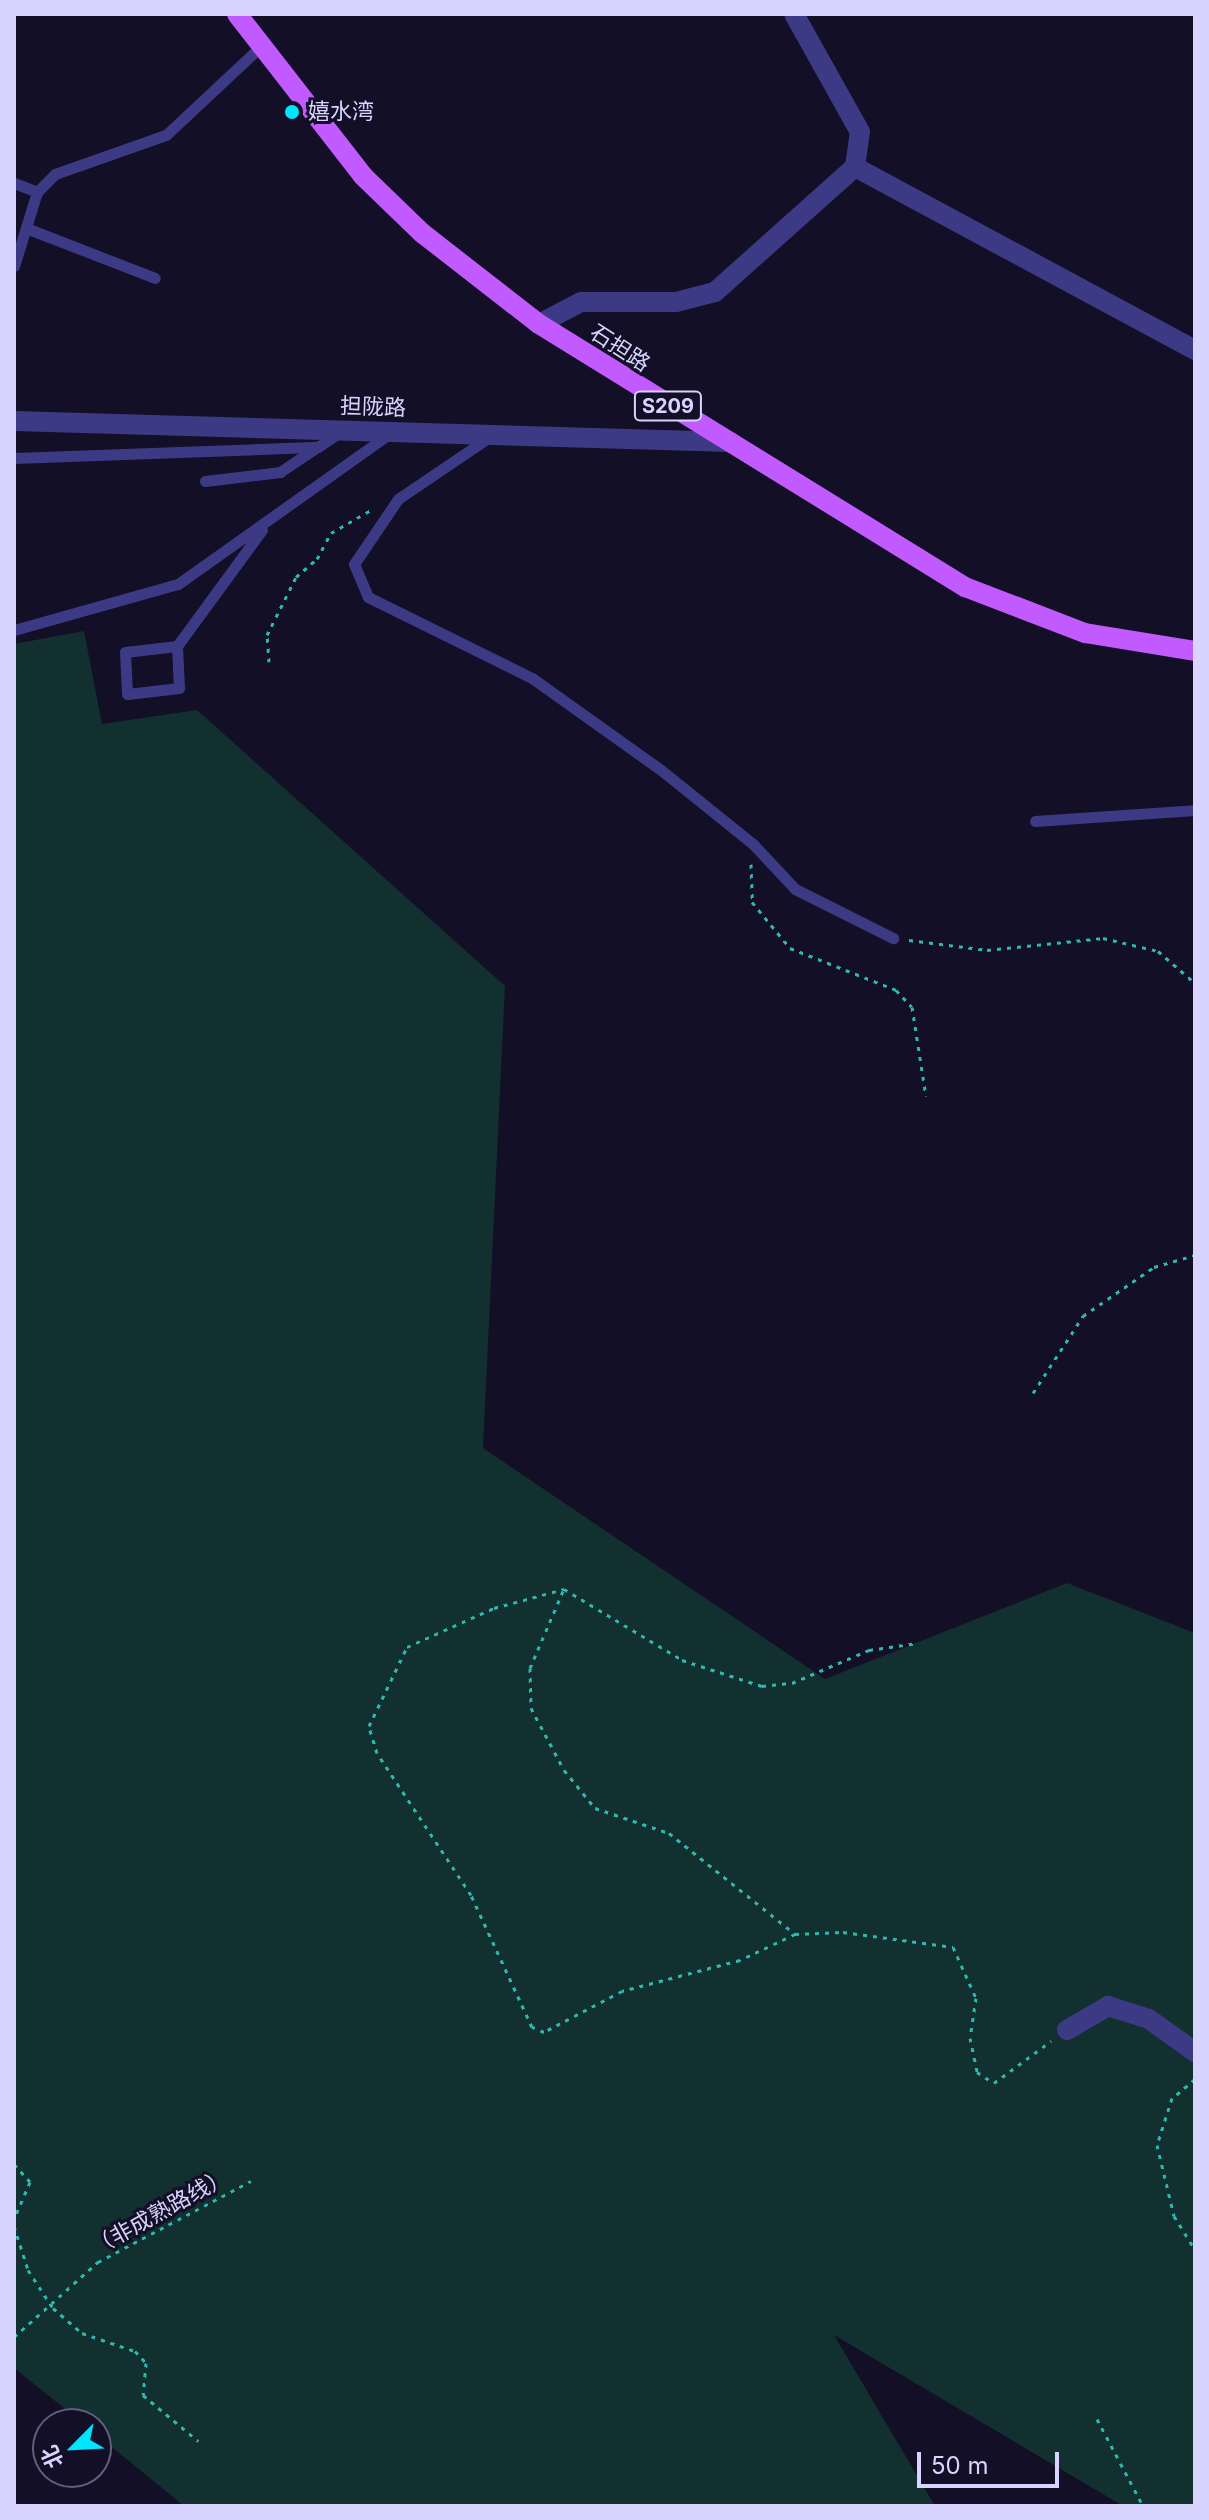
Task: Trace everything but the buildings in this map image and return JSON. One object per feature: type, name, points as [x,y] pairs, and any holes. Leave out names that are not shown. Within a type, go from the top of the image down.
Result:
[{"type":"main road","name":"石担路","points":[[237,14],[363,176],[422,233],[539,324],[965,587],[1027,616],[1195,651]]},
{"type":"street","points":[[539,324],[581,302],[676,302],[715,292],[855,167],[860,132],[794,14]]},
{"type":"street","points":[[855,167],[1195,350]]},
{"type":"street","name":"担陇路","points":[[14,421],[731,442]]},
{"type":"street","points":[[1067,2030],[1108,2006],[1149,2019],[1195,2052]]},
{"type":"lane","points":[[14,266],[37,192],[78,163],[166,135],[261,46]]},
{"type":"lane","points":[[14,183],[37,192]]},
{"type":"lane","points":[[26,228],[155,278]]},
{"type":"lane","points":[[205,481],[280,472],[343,431]]},
{"type":"lane","points":[[14,630],[178,584],[392,432]]},
{"type":"lane","points":[[492,435],[391,509],[354,564],[368,597],[532,678],[753,844],[795,889],[893,938]]},
{"type":"lane","points":[[14,458],[318,447]]},
{"type":"lane","points":[[177,646],[125,652],[127,694],[179,688],[177,646],[269,520]]},
{"type":"lane","points":[[1035,821],[1195,810]]},
{"type":"path","points":[[269,662],[267,635],[296,577],[317,559],[331,533],[363,510],[391,509]]},
{"type":"path","points":[[753,844],[752,902],[768,928],[790,948],[896,990],[912,1007],[926,1096]]},
{"type":"path","points":[[893,938],[987,950],[1103,938],[1158,951],[1195,983]]},
{"type":"path","points":[[1033,1393],[1083,1316],[1154,1267],[1195,1255]]},
{"type":"path","points":[[917,1643],[869,1650],[792,1683],[762,1686],[682,1660],[564,1589],[494,1608],[407,1647],[369,1726],[377,1753],[471,1895],[532,2027],[544,2032],[622,1991],[740,1960],[795,1934],[843,1932],[953,1947],[976,1998],[970,2038],[977,2072],[994,2083],[1067,2030]]},
{"type":"path","points":[[564,1589],[530,1668],[531,1708],[564,1770],[595,1808],[669,1833],[795,1934]]},
{"type":"path","points":[[1195,2079],[1172,2098],[1157,2145],[1174,2216],[1195,2250]]},
{"type":"path","points":[[14,2164],[30,2182],[14,2219]]},
{"type":"path","name":"（非成熟路线）","points":[[14,2337],[117,2251],[251,2181]]},
{"type":"path","points":[[14,2226],[28,2270],[50,2304],[82,2333],[135,2351],[146,2363],[143,2395],[198,2441]]},
{"type":"path","points":[[1097,2419],[1143,2506]]},
{"type":"green space","points":[[84,631],[102,724],[197,710],[505,986],[483,1448],[825,1679],[1067,1583],[1195,1633],[1195,2506],[1123,2506],[834,2335],[935,2506],[184,2506],[112,2447],[112,2408],[64,2408],[14,2368],[14,644]]},
{"type":"place","name":"嬉水湾","points":[[292,112]]}]
